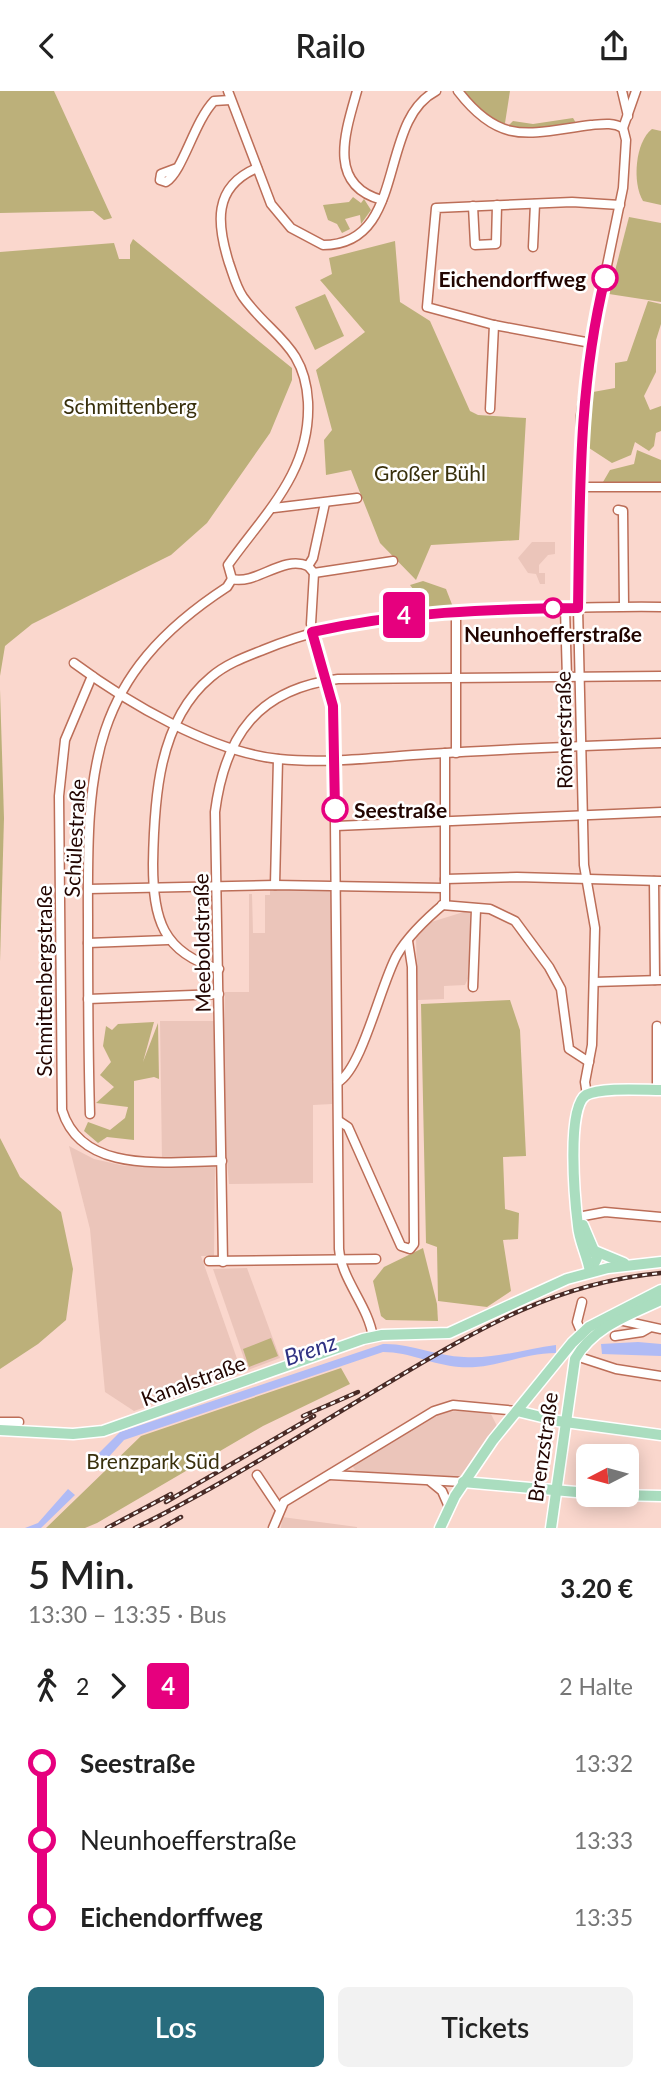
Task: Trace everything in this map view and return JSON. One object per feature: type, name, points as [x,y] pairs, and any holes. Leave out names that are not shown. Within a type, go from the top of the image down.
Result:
[{"type":"main road","points":[[590,1272],[578,1217],[575,1119],[579,1104],[587,1095],[600,1091],[659,1090]]},
{"type":"main road","points":[[578,1217],[595,1251],[596,1263],[590,1272]]},
{"type":"main road","points":[[595,1251],[631,1264]]},
{"type":"main road","name":"Kanalstraße","points":[[0,1430],[73,1434],[103,1431],[373,1336],[449,1333],[541,1289],[590,1272],[631,1264],[661,1262]]},
{"type":"main road","points":[[576,1356],[594,1335],[642,1306],[661,1290]]},
{"type":"main road","points":[[440,1528],[463,1482],[517,1411],[582,1334],[661,1300]]},
{"type":"main road","name":"Brenzstraße","points":[[551,1528],[564,1422],[576,1356]]},
{"type":"main road","points":[[517,1411],[564,1422],[661,1435]]},
{"type":"main road","points":[[463,1482],[576,1492]]},
{"type":"main road","points":[[639,1495],[661,1496]]},
{"type":"street","points":[[357,91],[344,164],[357,189],[382,200]]},
{"type":"street","points":[[177,168],[202,114],[214,101],[229,95],[271,204],[280,216],[307,239],[323,245],[354,236],[374,218],[412,114],[423,98],[436,91]]},
{"type":"street","points":[[458,91],[475,113],[512,132],[550,133],[610,124],[623,128]]},
{"type":"street","points":[[622,91],[628,116]]},
{"type":"street","name":"Römerstraße","points":[[587,1095],[585,1082],[589,1062],[594,982],[594,916],[584,878],[578,608],[581,416],[591,343],[620,205],[626,154],[623,128],[636,91]]},
{"type":"street","points":[[232,579],[228,565],[274,508],[301,455],[308,420],[307,391],[291,350],[239,291],[219,228],[220,211],[229,192],[245,173],[257,168]]},
{"type":"street","points":[[533,247],[535,204]]},
{"type":"street","points":[[591,343],[494,325],[427,307],[436,208],[535,204],[620,205]]},
{"type":"street","points":[[473,206],[475,245],[496,244],[497,205]]},
{"type":"street","points":[[489,409],[494,325]]},
{"type":"street","points":[[579,487],[661,487]]},
{"type":"street","points":[[274,508],[357,498]]},
{"type":"street","points":[[325,503],[311,569],[312,632],[333,706],[340,1260],[366,1311],[373,1336]]},
{"type":"street","points":[[618,510],[623,511],[624,606]]},
{"type":"street","name":"Schülestraße","points":[[90,1114],[88,833],[94,771],[108,719],[121,695],[157,642],[192,608],[226,587],[232,579],[243,580],[291,564],[311,569],[393,561]]},
{"type":"street","points":[[219,969],[183,954],[168,940],[157,912],[153,888],[155,803],[176,724],[210,677],[233,662],[312,632],[393,616],[456,611],[661,607]]},
{"type":"street","name":"Römerstraße","points":[[565,608],[567,678]]},
{"type":"street","points":[[456,611],[456,753]]},
{"type":"street","points":[[74,663],[121,695],[176,724],[231,748],[278,759],[334,759],[661,743]]},
{"type":"street","name":"Meeboldstraße","points":[[223,1262],[215,812],[220,776],[231,748],[267,703],[298,685],[326,680],[661,675]]},
{"type":"street","name":"Schmittenbergstraße","points":[[92,676],[65,740],[59,796],[62,1110],[78,1137],[101,1154],[135,1161],[222,1161]]},
{"type":"street","points":[[338,1082],[344,1079],[356,1060],[388,973],[408,941],[442,905],[445,883],[444,753]]},
{"type":"street","points":[[275,885],[278,759]]},
{"type":"street","points":[[335,826],[583,813],[661,812]]},
{"type":"street","points":[[88,889],[335,886],[584,878],[658,881],[658,980],[594,982]]},
{"type":"street","points":[[442,905],[490,909],[506,915],[529,937],[561,989],[569,1048],[579,1059],[589,1062]]},
{"type":"street","points":[[473,987],[476,909]]},
{"type":"street","points":[[88,943],[168,940]]},
{"type":"street","points":[[339,1121],[348,1127],[401,1246],[408,1250],[414,1244],[412,967],[408,941]]},
{"type":"street","points":[[88,999],[219,994]]},
{"type":"street","points":[[657,1026],[659,1090]]},
{"type":"street","points":[[578,1217],[605,1212],[661,1217]]},
{"type":"street","points":[[209,1261],[376,1259]]},
{"type":"street","points":[[582,1302],[577,1318],[577,1328],[582,1334]]},
{"type":"street","points":[[615,1336],[642,1332],[646,1326],[642,1306]]},
{"type":"street","points":[[642,1306],[646,1326]]},
{"type":"street","points":[[567,1318],[577,1318]]},
{"type":"street","points":[[619,1320],[661,1329]]},
{"type":"street","points":[[576,1356],[616,1369],[661,1376]]},
{"type":"street","points":[[273,1528],[279,1508],[284,1502],[438,1410],[453,1405],[517,1411]]},
{"type":"street","points":[[0,1422],[19,1422]]},
{"type":"street","points":[[346,1465],[353,1478]]},
{"type":"street","points":[[257,1475],[279,1508]]},
{"type":"street","points":[[330,1475],[463,1482]]},
{"type":"street","points":[[431,1482],[442,1491],[449,1507]]},
{"type":"shaded area","points":[[532,542],[555,542],[555,554],[548,555],[539,565],[539,573],[545,573],[545,584],[540,584],[536,574],[528,573],[518,558]]},
{"type":"shaded area","points":[[333,887],[332,1104],[313,1105],[313,1183],[229,1184],[227,1161],[162,1162],[160,1021],[224,1021],[225,992],[249,992],[249,894],[252,894],[253,933],[265,933],[265,895],[270,895],[270,888]]},
{"type":"shaded area","points":[[470,910],[472,970],[465,985],[444,986],[444,999],[418,1000],[416,939],[428,923]]},
{"type":"shaded area","points":[[69,1146],[94,1159],[125,1166],[215,1165],[214,1256],[201,1256],[242,1373],[134,1411],[105,1392],[90,1229]]},
{"type":"shaded area","points":[[247,1268],[280,1358],[248,1370],[213,1269]]},
{"type":"shaded area","points":[[437,1412],[491,1414],[497,1426],[458,1479],[359,1476],[351,1464]]},
{"type":"shaded area","points":[[282,1517],[357,1527],[357,1528],[281,1528]]},
{"type":"green space","points":[[0,91],[54,91],[112,218],[104,220],[93,211],[0,213]]},
{"type":"green space","points":[[464,91],[510,91],[505,123],[502,125],[476,108]]},
{"type":"green space","points":[[573,118],[576,123],[574,126],[513,130],[509,125],[513,121],[533,124]]},
{"type":"green space","points":[[652,129],[661,131],[661,205],[643,201],[637,184],[639,153],[646,135]]},
{"type":"green space","points":[[353,197],[361,203],[364,199],[371,210],[361,224],[360,215],[345,219],[350,229],[342,233],[337,224],[328,220],[323,205],[349,202]]},
{"type":"green space","points":[[629,217],[661,223],[661,302],[609,294]]},
{"type":"green space","name":"Schmittenberg","points":[[133,239],[292,368],[292,380],[270,433],[207,523],[171,555],[32,624],[5,646],[0,676],[0,252],[114,243],[119,259],[130,259]]},
{"type":"green space","name":"Großer Bühl","points":[[395,241],[400,302],[430,321],[470,411],[478,415],[526,418],[519,540],[431,545],[416,580],[380,543],[351,470],[326,475],[324,440],[332,430],[316,370],[365,332],[320,280],[332,274],[329,258]]},
{"type":"green space","points":[[325,294],[344,336],[315,350],[295,307]]},
{"type":"green space","points":[[648,301],[661,304],[661,324],[656,340],[656,372],[644,396],[650,410],[661,406],[661,431],[656,433],[654,446],[649,451],[635,442],[631,455],[612,463],[589,448],[593,392],[615,388],[615,363],[627,361]]},
{"type":"green space","points":[[637,450],[661,460],[661,482],[603,482],[610,470],[634,464]]},
{"type":"green space","points":[[423,581],[446,589],[453,607],[422,609],[420,598],[410,585]]},
{"type":"green space","points":[[0,689],[4,818],[0,962]]},
{"type":"green space","points":[[510,1000],[520,1030],[526,1156],[503,1157],[505,1209],[519,1213],[518,1239],[503,1240],[511,1291],[487,1307],[438,1301],[437,1247],[426,1243],[421,1004]]},
{"type":"green space","points":[[154,1022],[143,1062],[158,1023],[159,1079],[154,1077],[134,1081],[134,1140],[107,1137],[98,1143],[84,1131],[88,1122],[110,1130],[125,1118],[128,1107],[96,1103],[114,1087],[100,1075],[111,1062],[103,1046],[106,1026],[112,1030],[118,1024]]},
{"type":"green space","points":[[0,1138],[20,1177],[61,1212],[73,1269],[66,1320],[38,1344],[0,1369]]},
{"type":"green space","points":[[423,1248],[437,1304],[438,1321],[386,1320],[381,1316],[373,1281],[384,1267]]},
{"type":"green space","points":[[271,1338],[278,1356],[249,1367],[243,1349]]},
{"type":"green space","name":"Brenzpark Süd","points":[[341,1368],[350,1384],[263,1426],[97,1523],[85,1528],[46,1528],[141,1436]]},
{"type":"water","points":[[383,1344],[403,1345],[464,1357],[499,1355],[556,1345],[556,1353],[495,1364],[459,1367],[383,1352],[124,1440],[97,1470],[91,1461],[120,1432]]},
{"type":"water","points":[[601,1344],[661,1344],[661,1356],[602,1354]]},
{"type":"water","points":[[68,1489],[75,1495],[41,1528],[25,1528],[38,1523]]},
{"type":"railway","points":[[135,1528],[233,1475],[489,1325],[521,1310],[587,1286],[661,1273]]},
{"type":"railway","points":[[303,1416],[358,1392]]},
{"type":"railway","points":[[166,1502],[314,1416]]},
{"type":"railway","points":[[107,1528],[171,1494]]},
{"type":"railway","points":[[162,1528],[181,1517]]},
{"type":"bus line","name":"4","points":[[335,809],[332,698],[312,632],[393,616],[496,608],[578,608],[581,416],[591,343],[605,278]]},
{"type":"place","name":"Eichendorffweg","points":[[605,278]]},
{"type":"place","name":"Neunhoefferstraße","points":[[553,608]]},
{"type":"place","name":"Seestraße","points":[[335,809]]},
{"type":"water label","name":"Brenz","points":[[310,1349]]}]
